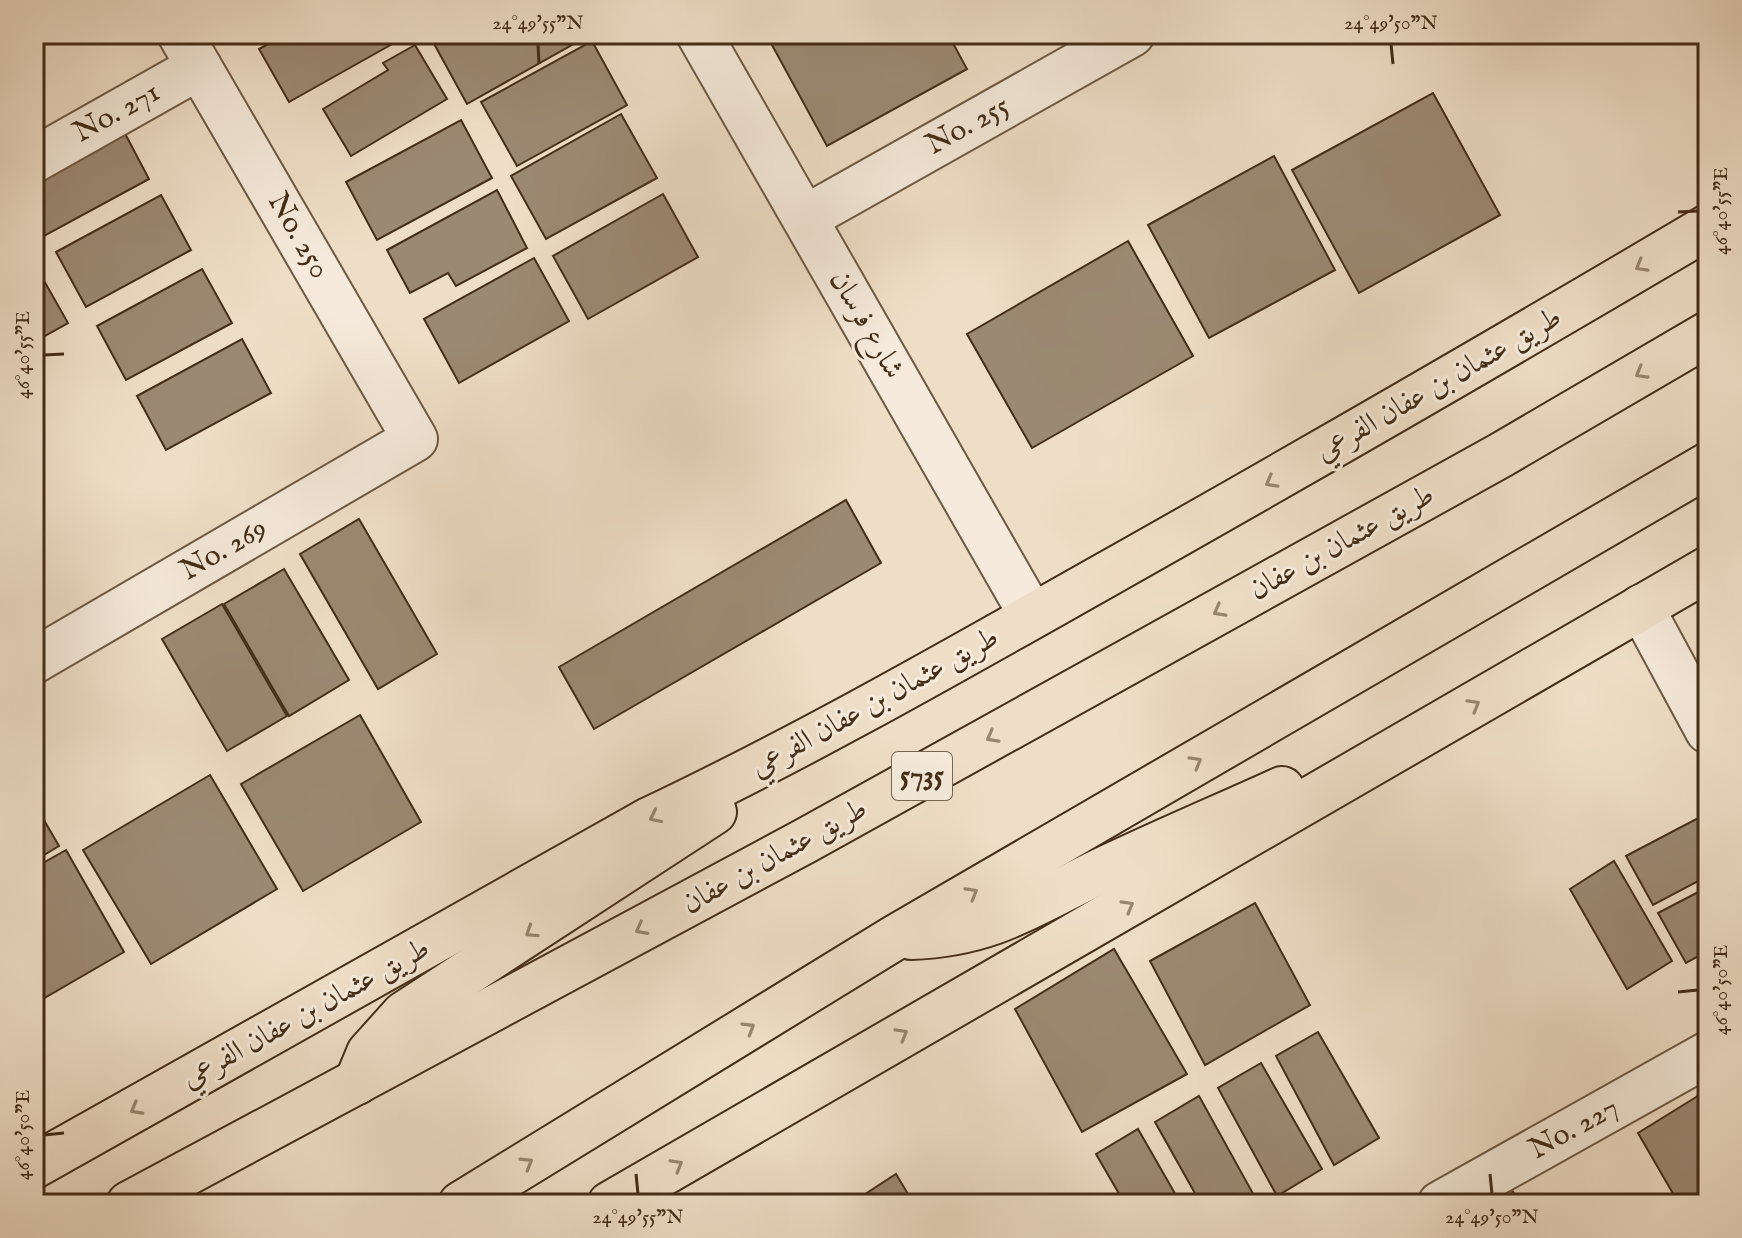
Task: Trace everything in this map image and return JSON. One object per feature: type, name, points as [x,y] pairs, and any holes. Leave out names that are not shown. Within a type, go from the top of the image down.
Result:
[{"type":"main road","name":"طريق عثمان بن عفان الفرعي","points":[[34,1166],[649,820],[751,772],[1032,616],[1373,424],[1708,227]]},
{"type":"main road","name":"طريق عثمان بن عفان","points":[[129,1204],[819,833],[1501,455],[1708,334]]},
{"type":"main road","points":[[461,1204],[896,937],[1708,465]]},
{"type":"main road","points":[[610,1204],[1708,569]]},
{"type":"main road","points":[[896,937],[953,935],[1004,921],[1113,865],[1373,748],[1422,735]]},
{"type":"main road","points":[[357,1082],[369,1053],[404,1014],[705,821],[751,772]]},
{"type":"street","name":"شارع فرسان","points":[[699,34],[1032,616]]},
{"type":"street","name":"No. 255","points":[[805,218],[1132,34]]},
{"type":"street","name":"No. 271","points":[[34,160],[190,50]]},
{"type":"street","name":"No. 250","points":[[190,50],[415,439]]},
{"type":"street","name":"No. 269","points":[[34,661],[415,439]]},
{"type":"street","points":[[1641,607],[1708,731]]},
{"type":"street","name":"No. 227","points":[[1440,1204],[1708,1054]]},
{"type":"building","points":[[287,34],[410,34],[289,102],[259,49]]},
{"type":"building","points":[[442,34],[573,34],[577,42],[467,104],[432,40]]},
{"type":"building","points":[[766,34],[948,34],[967,69],[827,146]]},
{"type":"building","points":[[592,41],[627,105],[517,166],[481,102]]},
{"type":"building","points":[[415,45],[447,99],[351,156],[323,109],[388,70],[383,63]]},
{"type":"building","points":[[1433,93],[1500,215],[1359,293],[1292,170]]},
{"type":"building","points":[[621,114],[657,178],[546,239],[511,176]]},
{"type":"building","points":[[461,120],[492,178],[377,240],[346,182]]},
{"type":"building","points":[[120,124],[149,179],[44,236],[34,217],[34,170]]},
{"type":"building","points":[[1274,156],[1335,270],[1209,338],[1148,225]]},
{"type":"building","points":[[497,190],[527,248],[456,286],[448,273],[410,293],[387,250]]},
{"type":"building","points":[[663,194],[698,257],[588,319],[553,256]]},
{"type":"building","points":[[161,195],[191,250],[86,307],[56,252]]},
{"type":"building","points":[[1128,241],[1193,356],[1032,448],[967,334]]},
{"type":"building","points":[[534,258],[569,321],[459,383],[424,319]]},
{"type":"building","points":[[34,263],[68,323],[34,342]]},
{"type":"building","points":[[202,269],[232,323],[126,380],[97,326]]},
{"type":"building","points":[[242,339],[271,393],[166,450],[137,396]]},
{"type":"building","points":[[846,500],[881,563],[594,729],[559,667]]},
{"type":"building","points":[[359,519],[437,654],[378,689],[300,554]]},
{"type":"building","points":[[284,569],[349,680],[289,716],[224,604]]},
{"type":"building","points":[[222,604],[287,716],[227,751],[162,639]]},
{"type":"building","points":[[360,715],[421,822],[303,891],[241,784]]},
{"type":"building","points":[[210,775],[277,889],[151,964],[83,850]]},
{"type":"building","points":[[34,803],[59,846],[34,861]]},
{"type":"building","points":[[1700,817],[1708,832],[1708,876],[1653,905],[1626,856]]},
{"type":"building","points":[[66,850],[124,952],[34,1004],[34,868]]},
{"type":"building","points":[[1614,861],[1672,961],[1627,989],[1570,889]]},
{"type":"building","points":[[1708,887],[1708,951],[1686,963],[1658,913]]},
{"type":"building","points":[[1255,903],[1310,1005],[1205,1065],[1150,961]]},
{"type":"building","points":[[1114,949],[1187,1074],[1082,1132],[1015,1009]]},
{"type":"building","points":[[1318,1032],[1379,1138],[1334,1165],[1276,1056]]},
{"type":"building","points":[[1261,1063],[1322,1169],[1277,1196],[1218,1088]]},
{"type":"building","points":[[1701,1094],[1708,1105],[1708,1188],[1679,1204],[1638,1133]]},
{"type":"building","points":[[1199,1096],[1256,1199],[1247,1204],[1201,1204],[1155,1122]]},
{"type":"building","points":[[1138,1129],[1181,1204],[1125,1204],[1096,1154]]},
{"type":"building","points":[[896,1174],[914,1204],[850,1204]]},
{"type":"building","points":[[1509,1185],[1520,1204],[1477,1204]]}]
